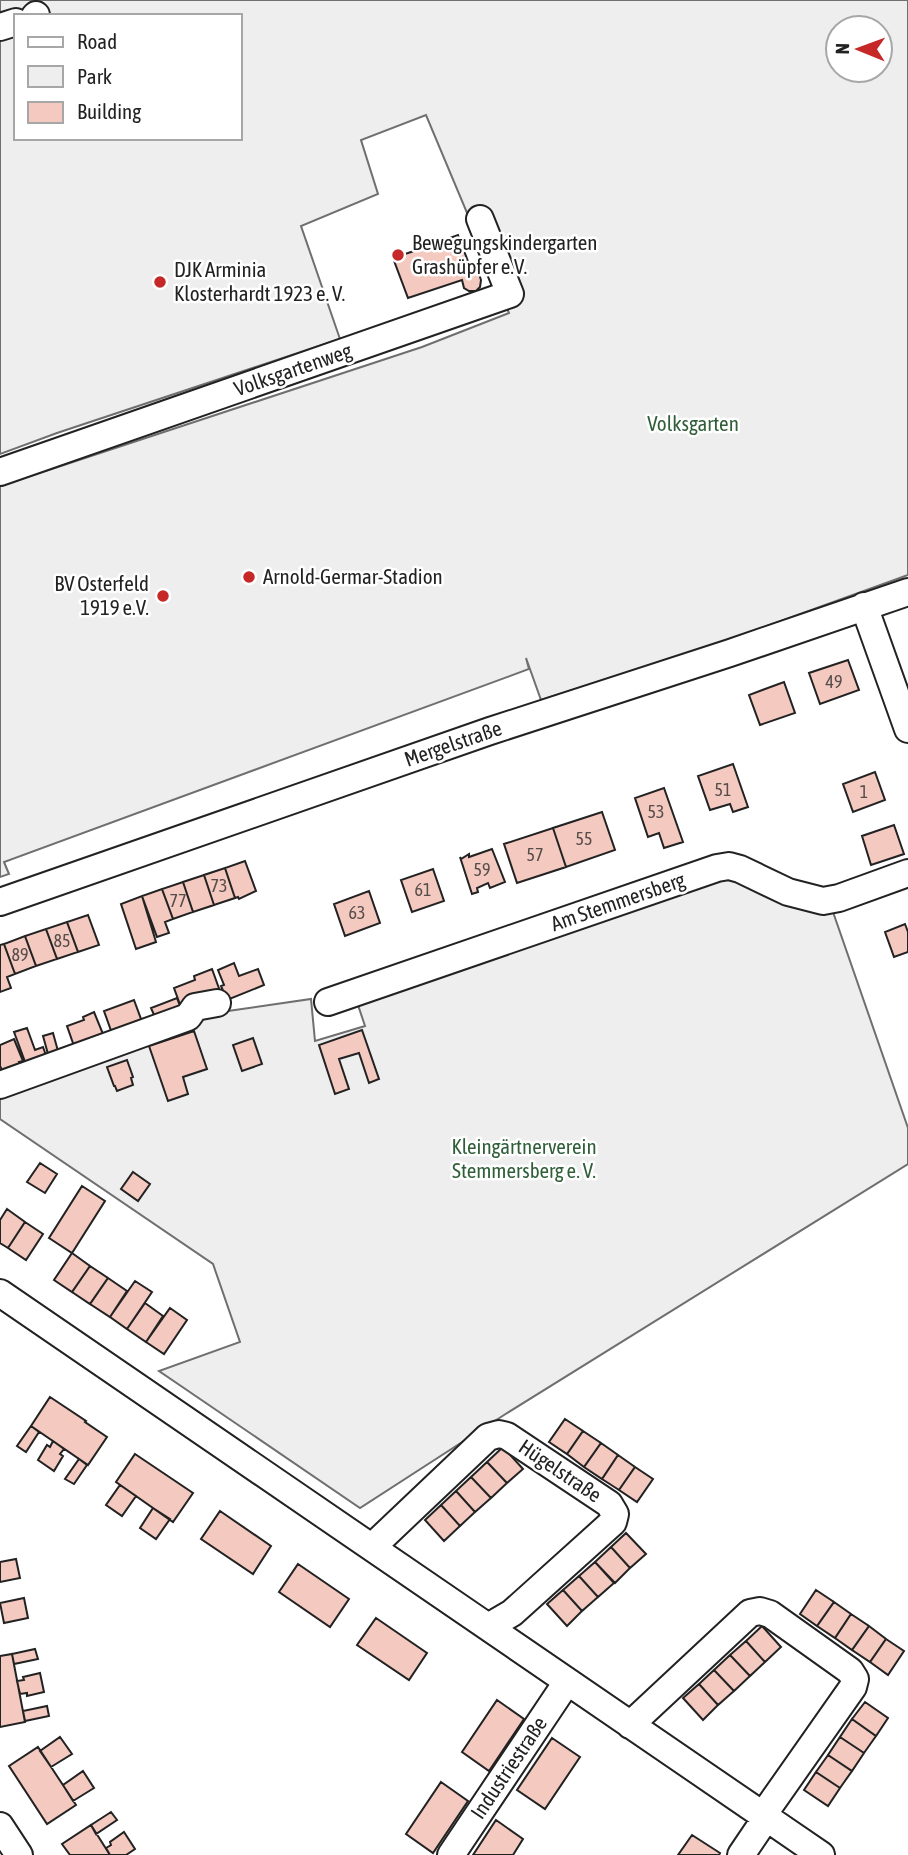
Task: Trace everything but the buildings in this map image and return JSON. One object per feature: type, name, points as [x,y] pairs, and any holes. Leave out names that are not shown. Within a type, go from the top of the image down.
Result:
[{"type":"street","name":"Volksgartenweg","points":[[0,472],[510,294],[480,219]]},
{"type":"street","name":"Mergelstraße","points":[[0,902],[491,731],[908,592]]},
{"type":"street","points":[[864,606],[908,729]]},
{"type":"street","name":"Am Stemmersberg","points":[[327,1002],[717,868],[729,866],[740,869],[788,892],[823,901],[839,898],[908,873]]},
{"type":"street","points":[[0,1085],[188,1017],[195,1007],[217,1003]]},
{"type":"street","points":[[0,1293],[821,1855]]},
{"type":"street","name":"Hügelstraße","points":[[372,1547],[488,1437],[499,1434],[507,1436],[609,1504],[615,1514],[613,1522],[512,1613],[488,1627]]},
{"type":"street","points":[[630,1725],[750,1614],[760,1611],[769,1614],[850,1671],[855,1678],[853,1688],[741,1855]]},
{"type":"street","name":"Industriestraße","points":[[451,1855],[567,1682]]},
{"type":"street","points":[[0,1826],[19,1855]]},
{"type":"green space","name":"Volksgarten","points":[[0,0],[908,0],[908,575],[717,644],[541,700],[526,658],[529,669],[4,862],[9,874],[0,877],[0,486],[422,347],[509,313],[426,115],[361,140],[378,194],[301,226],[340,339],[0,454]]},
{"type":"green space","name":"Kleingärtnerverein Stemmersberg e. V.","points":[[721,873],[833,912],[908,1128],[908,1164],[504,1415],[360,1508],[159,1371],[240,1342],[213,1264],[0,1119],[0,1093],[221,1012],[311,999],[315,1041],[365,1026],[356,999]]},
{"type":"place","name":"Bewegungskindergarten Grashüpfer e.V.","points":[[398,255]]},
{"type":"place","name":"DJK Arminia Klosterhardt 1923 e. V.","points":[[160,282]]},
{"type":"place","name":"Arnold-Germar-Stadion","points":[[249,577]]},
{"type":"place","name":"BV Osterfeld 1919 e.V.","points":[[163,596]]}]
